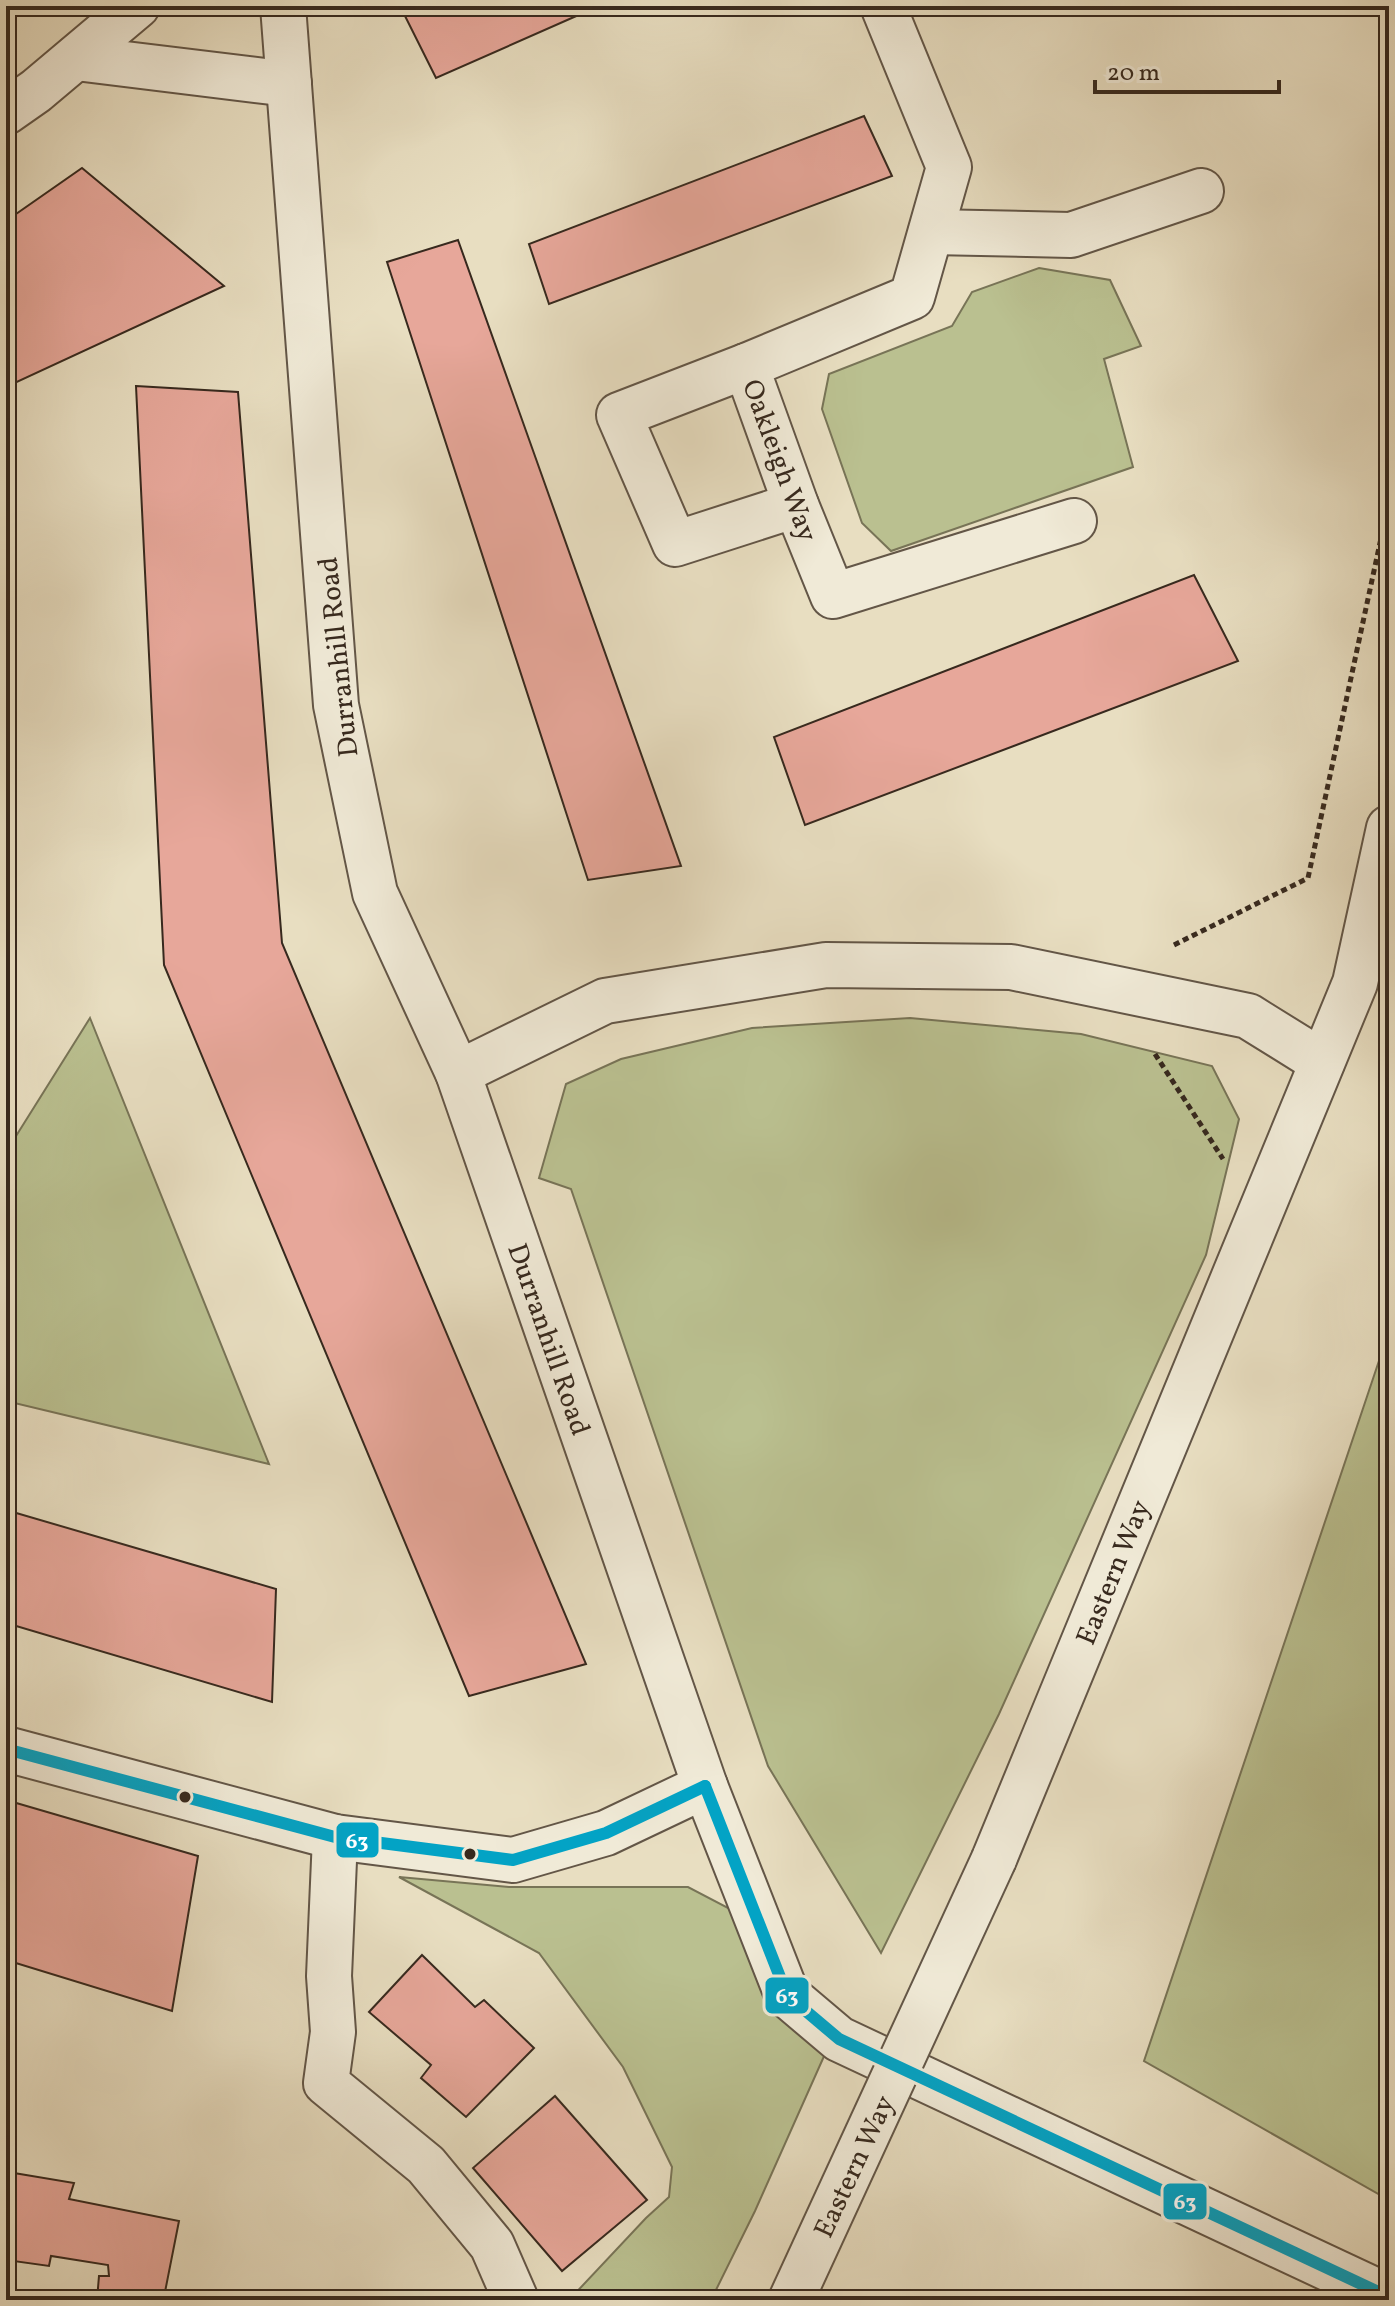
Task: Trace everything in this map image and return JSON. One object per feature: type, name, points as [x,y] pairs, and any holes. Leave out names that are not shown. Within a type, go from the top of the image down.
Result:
[{"type":"street","points":[[6,112],[36,91],[137,6]]},
{"type":"street","name":"Durranhill Road","points":[[283,6],[336,705],[375,893],[458,1073],[705,1786],[787,1995],[839,2039],[1389,2297]]},
{"type":"street","name":"Oakleigh Way","points":[[883,6],[949,167],[912,297],[746,366],[796,505],[833,596],[1074,521]]},
{"type":"street","points":[[76,58],[289,84]]},
{"type":"street","points":[[931,232],[1071,235],[1201,191]]},
{"type":"street","points":[[746,366],[619,415],[675,544],[796,505]]},
{"type":"street","name":"Eastern Way","points":[[791,2300],[994,1859],[1355,983],[1389,828]]},
{"type":"street","points":[[458,1073],[605,1001],[826,965],[1011,967],[1248,1016],[1322,1062]]},
{"type":"street","points":[[6,1749],[335,1837],[513,1860],[606,1833],[705,1786]]},
{"type":"street","points":[[335,1837],[329,1976],[333,2032],[326,2083],[426,2165],[492,2245],[516,2300]]},
{"type":"path","points":[[1228,1166],[1144,1036],[1172,945],[1308,878],[1389,501]]},
{"type":"green space","points":[[1039,268],[1110,280],[1141,346],[1104,359],[1133,467],[891,551],[862,523],[822,409],[829,374],[952,326],[972,292]]},
{"type":"green space","points":[[90,1018],[269,1464],[6,1401],[6,1152]]},
{"type":"green space","points":[[910,1018],[1081,1034],[1212,1066],[1239,1119],[1206,1255],[999,1714],[881,1953],[768,1766],[571,1189],[539,1178],[566,1084],[621,1059],[752,1028]]},
{"type":"green space","points":[[1389,1331],[1389,2200],[1144,2061]]},
{"type":"green space","points":[[399,1877],[509,1887],[688,1887],[732,1910],[825,2054],[755,2211],[711,2300],[569,2300],[669,2197],[672,2167],[623,2067],[539,1953]]},
{"type":"building","points":[[400,6],[599,6],[436,78]]},
{"type":"building","points":[[864,116],[892,176],[549,304],[529,244]]},
{"type":"building","points":[[82,168],[224,286],[6,387],[6,221]]},
{"type":"building","points":[[458,240],[681,866],[588,880],[387,262]]},
{"type":"building","points":[[136,386],[238,392],[282,943],[586,1664],[469,1696],[164,965]]},
{"type":"building","points":[[1194,575],[1238,661],[805,825],[774,737]]},
{"type":"building","points":[[6,1510],[276,1589],[272,1702],[6,1623]]},
{"type":"building","points":[[6,1800],[198,1856],[172,2011],[6,1960]]},
{"type":"building","points":[[422,1955],[475,2007],[484,2000],[534,2048],[466,2117],[421,2078],[431,2065],[369,2012]]},
{"type":"building","points":[[555,2096],[647,2200],[562,2271],[473,2168]]},
{"type":"building","points":[[14,2173],[74,2183],[69,2199],[179,2221],[164,2297],[170,2300],[97,2300],[99,2276],[109,2276],[108,2265],[51,2256],[49,2266],[6,2260],[6,2230]]},
{"type":"transit line","name":"63","points":[[6,1749],[335,1837],[513,1860],[606,1833],[705,1786]]},
{"type":"transit line","name":"63","points":[[705,1786],[787,1995],[839,2039],[1389,2297]]}]
